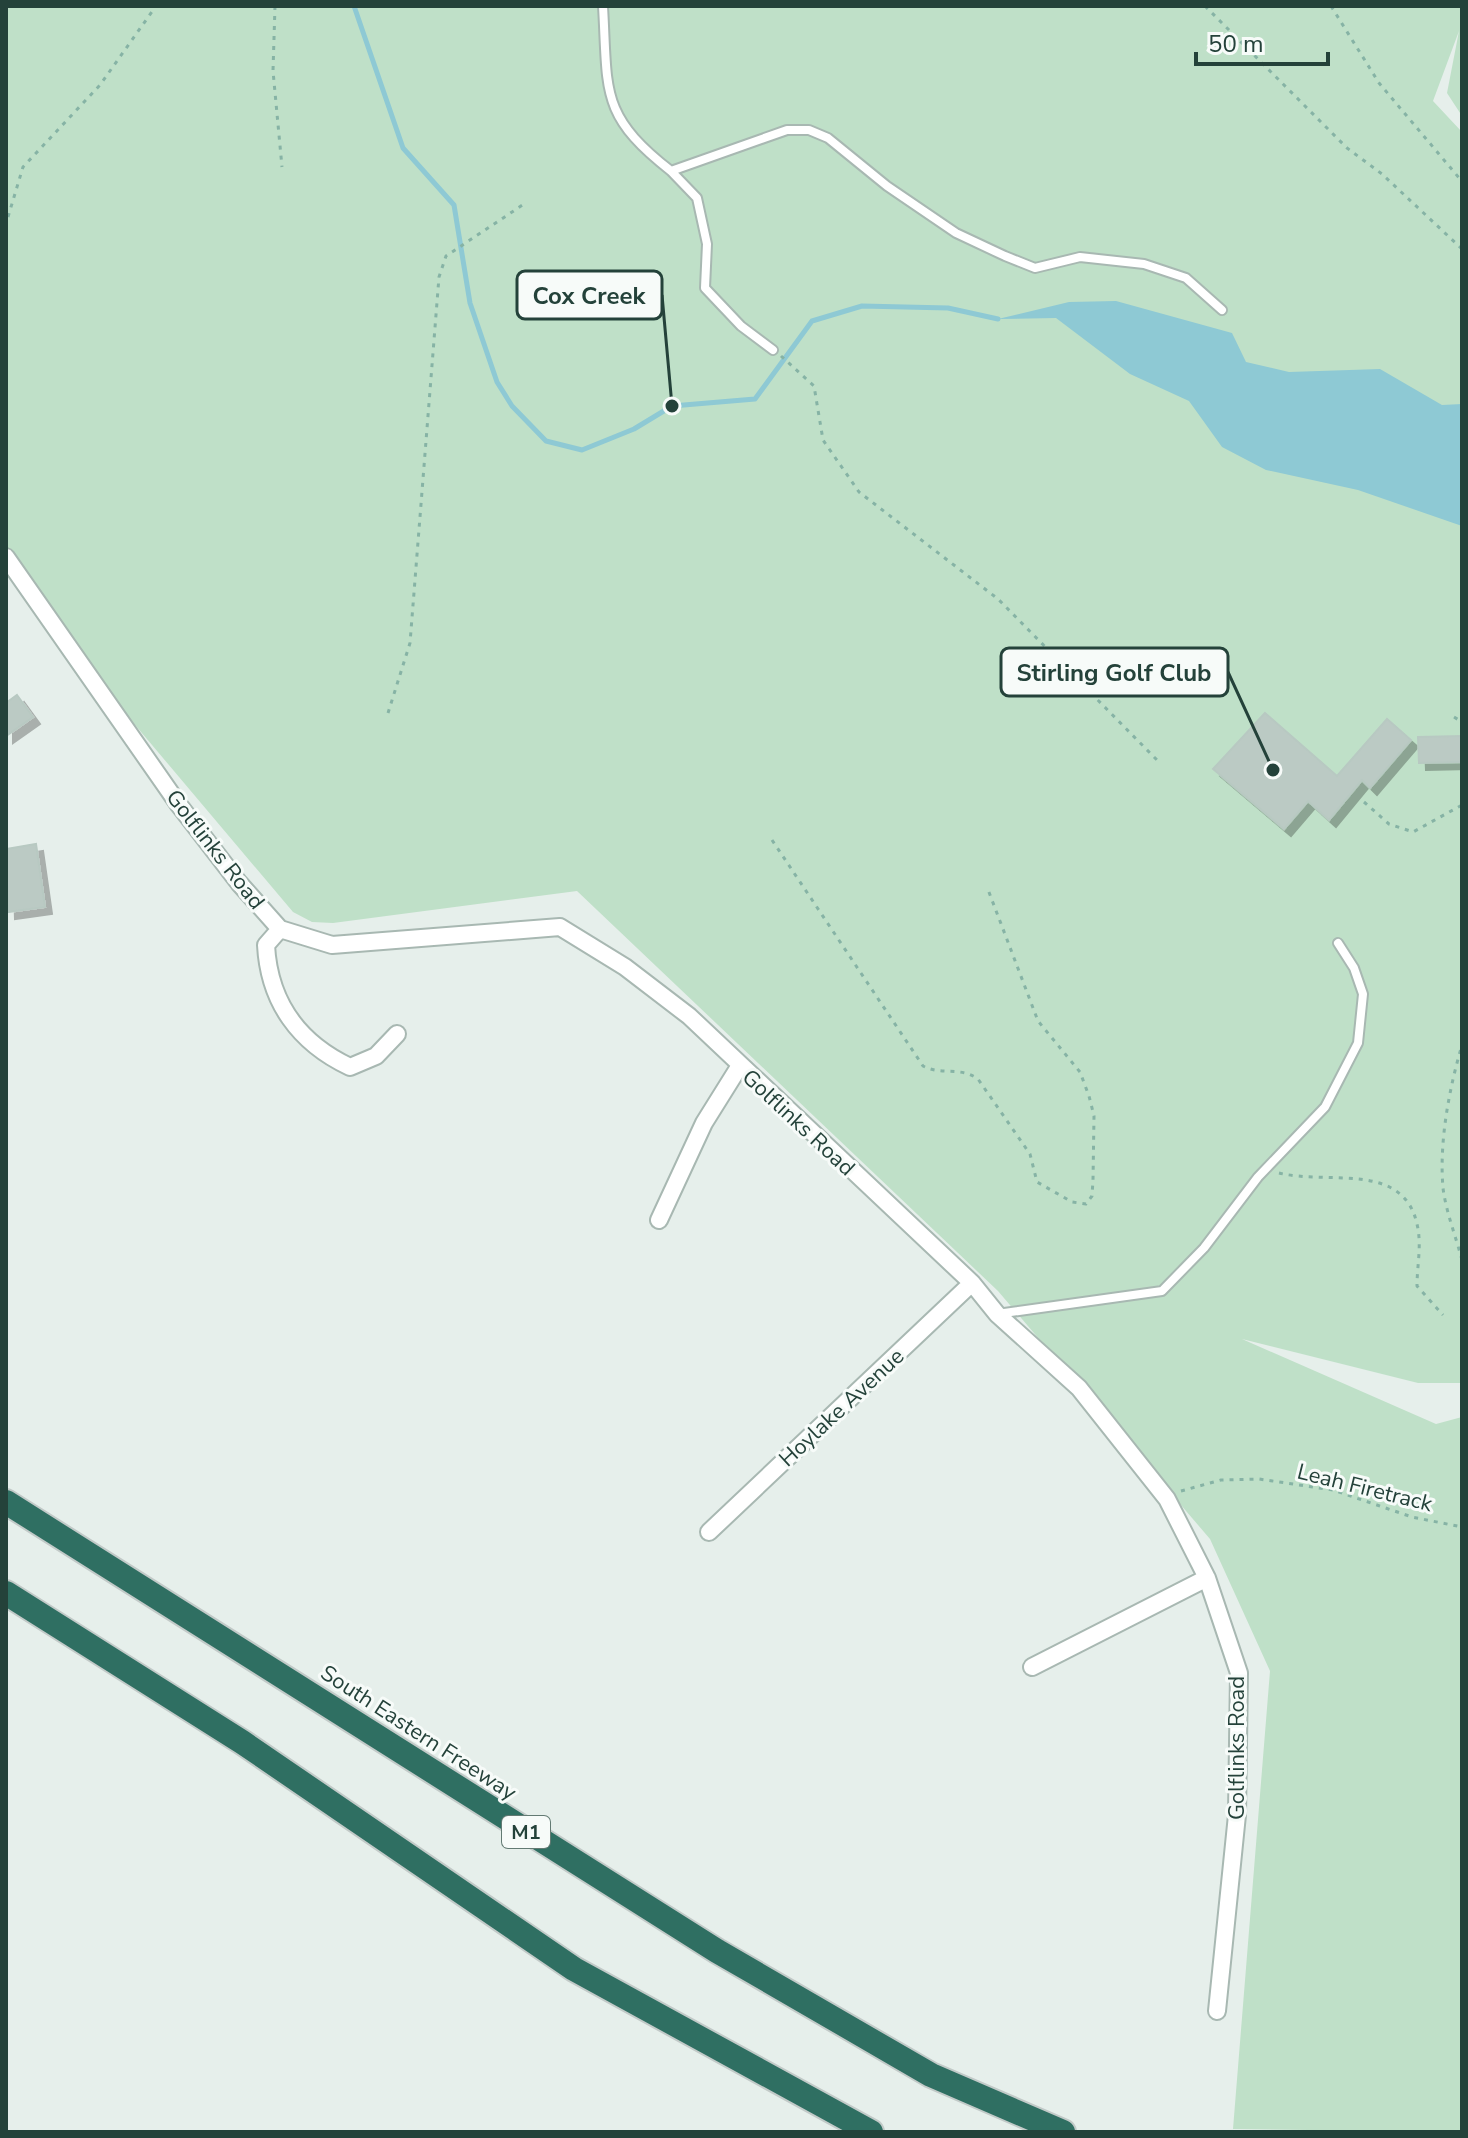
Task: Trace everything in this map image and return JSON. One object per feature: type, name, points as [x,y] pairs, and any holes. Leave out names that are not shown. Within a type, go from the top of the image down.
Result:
[{"type":"highway","name":"South Eastern Freeway","points":[[6,1502],[717,1951],[931,2075],[1063,2132]]},
{"type":"highway","points":[[6,1593],[242,1742],[574,1969],[806,2100],[871,2132]]},
{"type":"street","name":"Golflinks Road","points":[[6,557],[179,805],[280,929],[332,945],[560,927],[625,967],[689,1016],[739,1067],[972,1283],[997,1314],[1079,1388],[1167,1499],[1207,1578],[1239,1673],[1237,1815],[1217,2011]]},
{"type":"street","points":[[280,929],[266,945],[267,966],[286,1017],[321,1054],[350,1067],[376,1056],[397,1034]]},
{"type":"street","points":[[659,1220],[697,1137],[739,1067]]},
{"type":"street","name":"Hoylake Avenue","points":[[709,1532],[972,1283]]},
{"type":"street","points":[[1032,1667],[1207,1578]]},
{"type":"lane","points":[[603,6],[607,86],[616,115],[644,150],[671,171],[697,198],[707,244],[705,288],[741,326],[773,350]]},
{"type":"lane","points":[[671,171],[787,130],[809,130],[828,138],[887,186],[956,233],[1005,256],[1035,268],[1080,257],[1144,264],[1186,278],[1222,310]]},
{"type":"lane","points":[[997,1314],[1162,1291],[1204,1248],[1258,1177],[1325,1107],[1358,1043],[1363,994],[1354,968],[1338,943]]},
{"type":"path","points":[[8,217],[23,167],[100,85],[156,6]]},
{"type":"path","points":[[275,6],[273,71],[282,167]]},
{"type":"path","points":[[1205,6],[1347,148],[1382,174],[1462,249]]},
{"type":"path","points":[[1331,6],[1379,83],[1460,179]]},
{"type":"path","points":[[388,713],[410,643],[439,277],[450,254],[524,204]]},
{"type":"path","points":[[793,364],[814,386],[823,440],[859,492],[998,599],[1157,760]]},
{"type":"path","points":[[1454,717],[1462,722]]},
{"type":"path","points":[[1364,802],[1389,824],[1413,832],[1462,805]]},
{"type":"path","points":[[772,840],[923,1066],[935,1072],[968,1072],[978,1079],[1030,1154],[1037,1182],[1072,1202],[1086,1204],[1092,1196],[1093,1180],[1094,1116],[1089,1096],[1080,1072],[1038,1021],[987,887]]},
{"type":"path","points":[[1462,1045],[1443,1157],[1443,1190],[1462,1260]]},
{"type":"path","points":[[1275,1172],[1393,1185],[1409,1200],[1418,1225],[1420,1255],[1417,1286],[1443,1315]]},
{"type":"path","name":"Leah Firetrack","points":[[1167,1499],[1189,1487],[1259,1479],[1333,1490],[1412,1517],[1462,1527]]},
{"type":"green space","points":[[6,6],[1462,6],[1462,116],[1447,93],[1459,31],[1433,101],[1462,132],[1462,1383],[1418,1383],[1242,1339],[1436,1424],[1462,1417],[1462,2132],[1233,2129],[1270,1671],[1210,1539],[998,1291],[577,891],[333,923],[312,922],[293,912],[6,572]]},
{"type":"water","points":[[1116,301],[1232,333],[1246,362],[1289,372],[1380,369],[1442,405],[1462,404],[1462,526],[1358,490],[1266,470],[1222,447],[1189,401],[1130,374],[1056,318],[998,319],[1069,302]]},
{"type":"building","points":[[17,695],[33,717],[6,736],[6,703]]},
{"type":"building","points":[[1265,713],[1337,776],[1387,719],[1411,740],[1370,788],[1362,780],[1329,820],[1308,801],[1284,829],[1213,769]]},
{"type":"building","points":[[1462,736],[1462,762],[1419,763],[1418,737]]},
{"type":"building","points":[[36,844],[45,907],[8,912],[6,849]]},
{"type":"waterway","points":[[354,6],[403,148],[454,205],[470,303],[497,382],[512,406],[546,441],[582,450],[634,429],[672,406],[755,399],[812,321],[862,306],[948,308],[998,319]]},
{"type":"place","name":"Cox Creek","points":[[672,406]]},
{"type":"place","name":"Stirling Golf Club","points":[[1273,770]]}]
